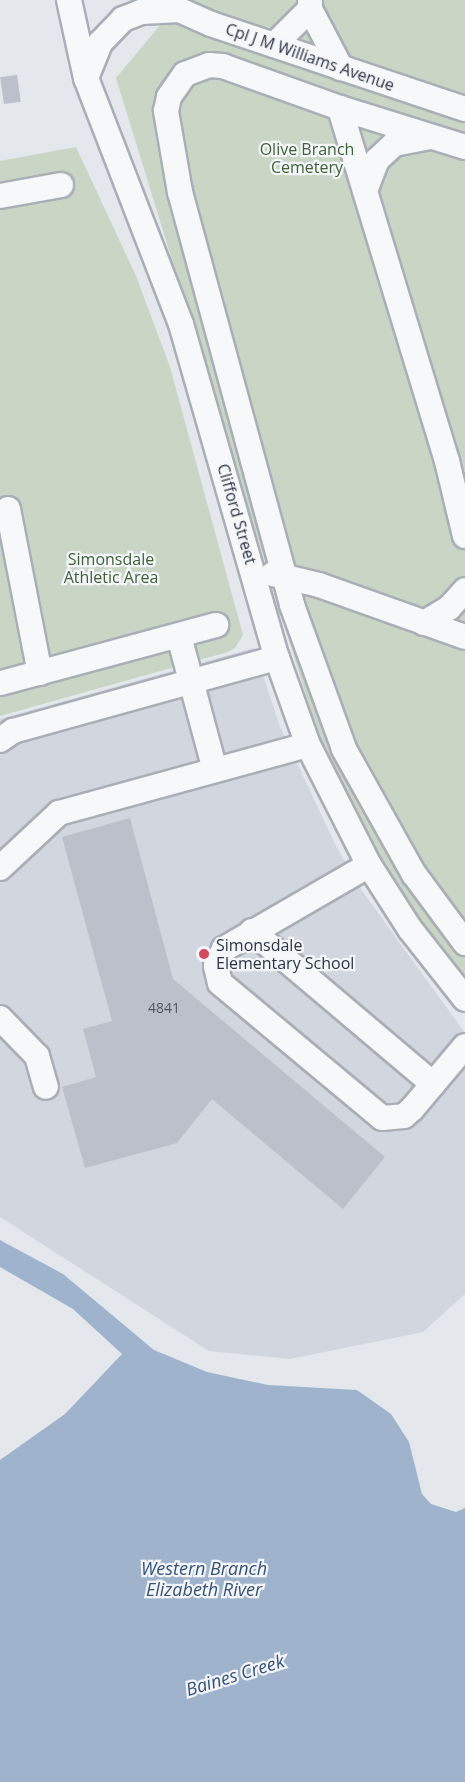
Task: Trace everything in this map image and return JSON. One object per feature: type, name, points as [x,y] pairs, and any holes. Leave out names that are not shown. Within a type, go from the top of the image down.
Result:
[{"type":"street","name":"Clifford Street","points":[[69,0],[86,78],[181,324],[278,658],[308,745],[369,865],[410,929],[465,999]]},
{"type":"street","name":"Cpl J M Williams Avenue","points":[[157,0],[274,45],[461,106]]},
{"type":"street","points":[[274,45],[310,4],[341,68]]},
{"type":"street","points":[[86,78],[100,43],[123,19],[141,12],[180,10]]},
{"type":"street","points":[[465,147],[340,108],[223,66],[209,65],[195,69],[177,82],[166,111],[180,192],[202,278],[285,576],[344,749],[414,874],[465,943]]},
{"type":"street","points":[[340,108],[447,461],[465,536]]},
{"type":"street","points":[[365,191],[376,160],[394,144],[431,137]]},
{"type":"street","points":[[0,196],[61,185]]},
{"type":"street","points":[[8,509],[40,673]]},
{"type":"street","points":[[252,571],[285,576],[465,637]]},
{"type":"street","points":[[424,623],[449,608],[465,590]]},
{"type":"street","points":[[1,683],[216,626]]},
{"type":"street","points":[[178,636],[215,770]]},
{"type":"street","points":[[0,740],[13,731],[278,658]]},
{"type":"street","points":[[0,868],[59,813],[308,745]]},
{"type":"street","points":[[369,865],[224,949],[216,966],[220,983],[382,1118],[404,1116],[465,1046]]},
{"type":"street","points":[[252,931],[433,1084]]},
{"type":"street","points":[[0,1018],[37,1056],[46,1087]]},
{"type":"shaded area","name":"Simonsdale Elementary School","points":[[254,648],[280,727],[337,848],[360,888],[465,1033],[465,1294],[423,1332],[290,1359],[209,1351],[0,1217],[0,719]]},
{"type":"green space","name":"Olive Branch Cemetery","points":[[163,0],[465,0],[465,983],[413,917],[329,770],[116,78],[176,6]]},
{"type":"green space","name":"Simonsdale Athletic Area","points":[[76,147],[136,276],[170,367],[243,635],[235,648],[228,652],[0,716],[0,161]]},
{"type":"water","name":"Western Branch Elizabeth River","points":[[0,1240],[63,1274],[154,1350],[207,1372],[268,1385],[357,1390],[391,1414],[409,1442],[422,1494],[431,1504],[456,1512],[465,1508],[465,1782],[0,1782],[0,1460],[65,1414],[122,1354],[73,1309],[0,1267]]},
{"type":"building","points":[[17,75],[21,102],[4,104],[0,77]]},
{"type":"building","points":[[130,818],[173,979],[385,1157],[343,1209],[212,1099],[177,1143],[85,1168],[62,1087],[96,1077],[83,1029],[112,1021],[62,837]]},
{"type":"place","name":"Simonsdale Elementary School","points":[[204,954]]},
{"type":"water label","name":"Baines Creek","points":[[235,1675]]}]
